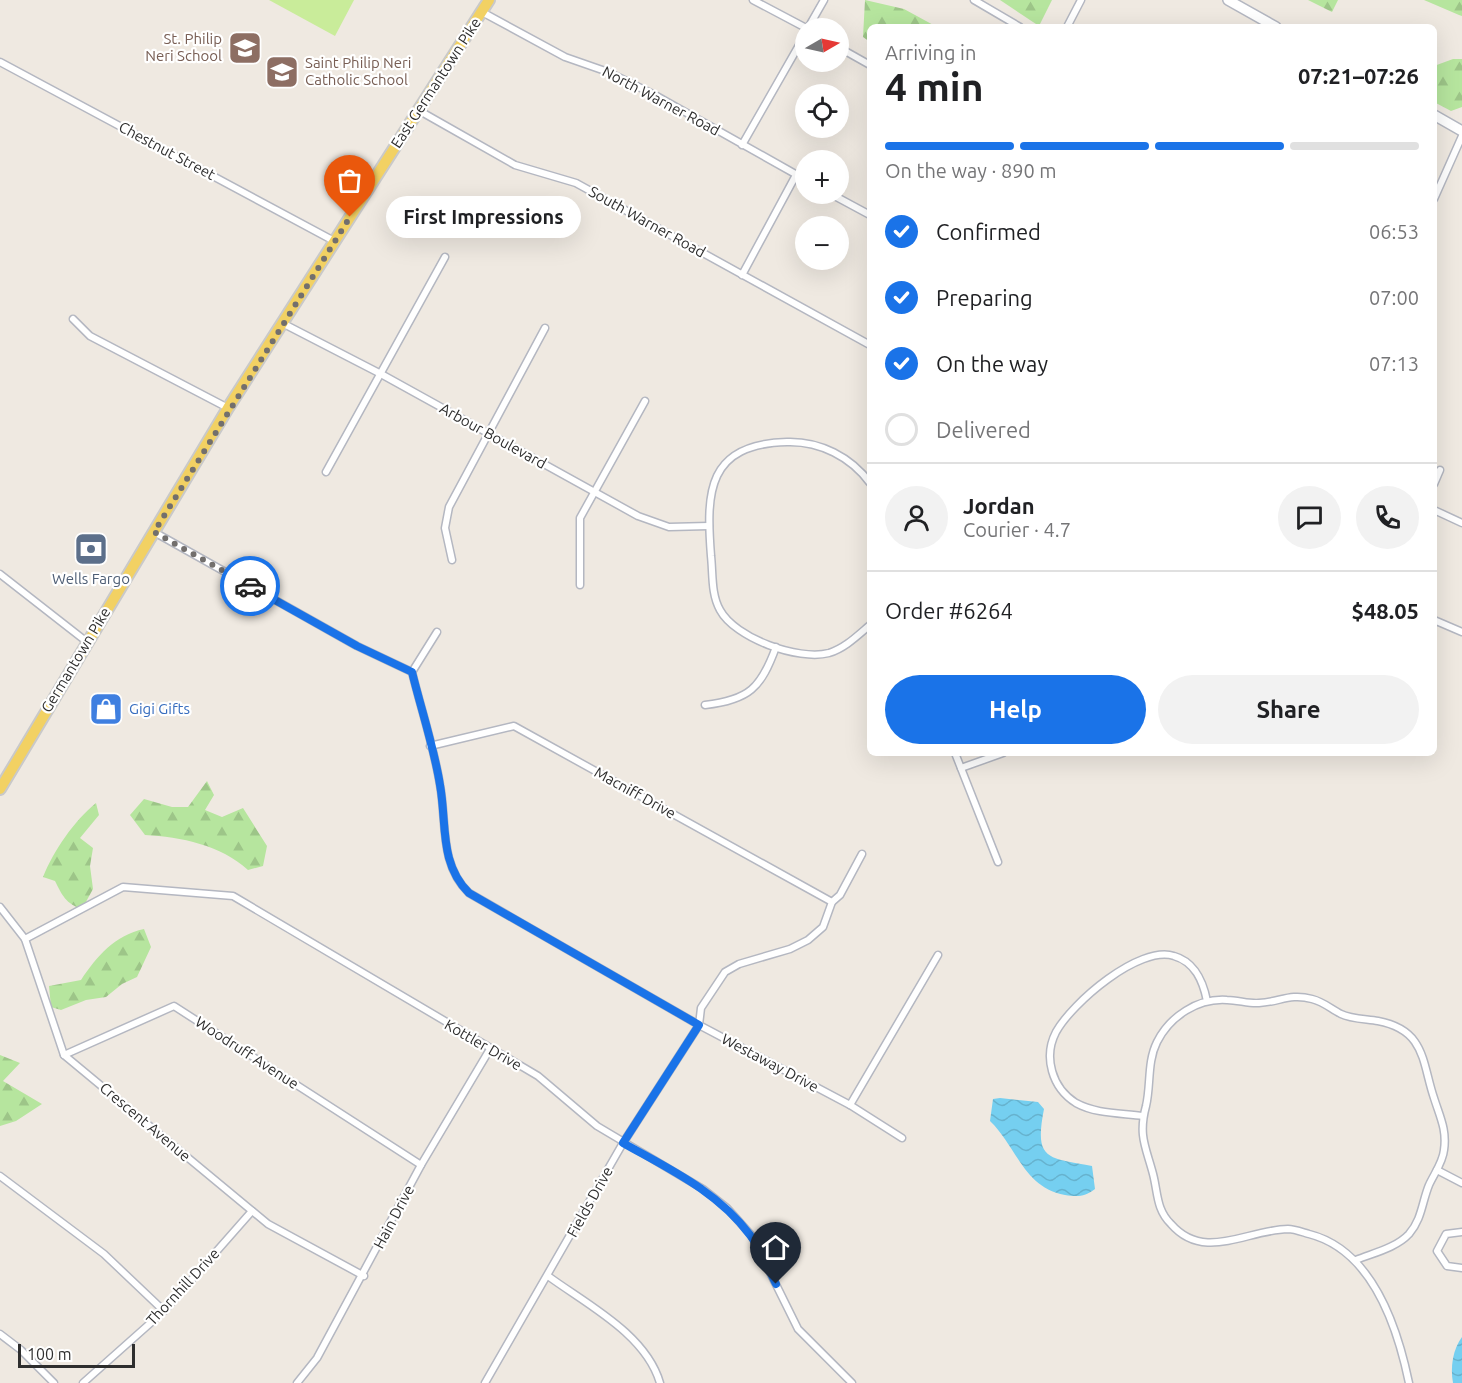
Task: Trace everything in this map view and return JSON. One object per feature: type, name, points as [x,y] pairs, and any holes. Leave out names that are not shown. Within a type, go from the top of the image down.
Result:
[{"type":"main road","name":"East Germantown Pike","points":[[154,532],[228,408],[284,324],[489,0]]},
{"type":"main road","points":[[1228,0],[1271,24]]},
{"type":"main road","points":[[1437,117],[1462,131]]},
{"type":"main road","name":"Germantown Pike","points":[[0,789],[154,532]]},
{"type":"street","points":[[753,0],[795,22]]},
{"type":"street","points":[[813,18],[824,0]]},
{"type":"street","points":[[974,0],[1015,24]]},
{"type":"street","points":[[1069,24],[1081,0]]},
{"type":"street","name":"North Warner Road","points":[[482,12],[565,57],[608,72],[652,93],[795,173]]},
{"type":"street","points":[[742,145],[795,52]]},
{"type":"street","points":[[849,53],[867,63]]},
{"type":"street","name":"Chestnut Street","points":[[0,62],[334,242]]},
{"type":"street","name":"South Warner Road","points":[[418,110],[515,165],[576,183],[867,343]]},
{"type":"street","points":[[1437,192],[1462,136]]},
{"type":"street","points":[[742,275],[795,176]]},
{"type":"street","points":[[849,204],[867,213]]},
{"type":"street","points":[[326,472],[445,257]]},
{"type":"street","points":[[73,319],[90,336],[228,408]]},
{"type":"street","name":"Arbour Boulevard","points":[[284,324],[381,374],[593,492],[655,523],[679,528],[709,526]]},
{"type":"street","points":[[452,560],[446,535],[447,514],[545,328]]},
{"type":"street","points":[[580,585],[578,526],[584,507],[645,401]]},
{"type":"street","points":[[867,480],[850,462],[827,449],[797,442],[767,444],[734,456],[713,479],[709,526],[713,589],[719,609],[738,630],[776,647],[806,654],[827,653],[846,645],[867,628]]},
{"type":"street","points":[[1437,477],[1440,470]]},
{"type":"street","points":[[1437,511],[1462,523]]},
{"type":"street","points":[[154,532],[357,646],[412,672],[437,632]]},
{"type":"street","points":[[0,574],[87,642]]},
{"type":"street","points":[[1437,621],[1462,632]]},
{"type":"street","points":[[863,631],[867,635]]},
{"type":"street","points":[[705,705],[731,702],[756,687],[764,677],[776,647]]},
{"type":"street","name":"Westaway Drive","points":[[412,672],[440,783],[447,854],[461,885],[469,893],[699,1025],[850,1105],[902,1138]]},
{"type":"street","name":"Macniff Drive","points":[[430,746],[514,726],[832,902]]},
{"type":"street","points":[[956,756],[998,862]]},
{"type":"street","points":[[961,768],[995,756]]},
{"type":"street","name":"Fields Drive","points":[[485,1383],[623,1143],[699,1025],[700,1008],[725,972],[739,964],[790,949],[808,940],[823,927],[832,902],[840,895],[862,854]]},
{"type":"street","name":"Kottler Drive","points":[[25,939],[123,886],[233,896],[538,1076],[597,1126],[703,1189],[727,1208],[752,1236],[798,1329],[852,1383]]},
{"type":"street","points":[[0,907],[25,939],[64,1055]]},
{"type":"street","points":[[1143,1116],[1095,1110],[1077,1103],[1064,1094],[1053,1080],[1050,1059],[1055,1033],[1068,1015],[1092,992],[1145,958],[1160,954],[1173,955],[1186,961],[1196,970],[1207,1000]]},
{"type":"street","points":[[850,1105],[938,955]]},
{"type":"street","points":[[1356,1260],[1400,1243],[1411,1232],[1421,1215],[1428,1187],[1444,1152],[1445,1124],[1433,1096],[1422,1052],[1406,1033],[1384,1023],[1341,1014],[1331,1006],[1312,999],[1288,996],[1260,1003],[1207,1000],[1174,1019],[1156,1043],[1143,1116],[1143,1147],[1152,1170],[1162,1213],[1185,1237],[1205,1244],[1290,1229],[1317,1236],[1340,1247],[1356,1260],[1368,1277],[1391,1323],[1409,1383]]},
{"type":"street","name":"Woodruff Avenue","points":[[64,1055],[174,1006],[421,1165]]},
{"type":"street","name":"Hain Drive","points":[[297,1383],[317,1358],[364,1276],[421,1165],[490,1049]]},
{"type":"street","name":"Crescent Avenue","points":[[64,1055],[268,1224],[364,1276]]},
{"type":"street","points":[[1437,1170],[1462,1183]]},
{"type":"street","points":[[0,1176],[104,1254],[164,1311]]},
{"type":"street","name":"Thornhill Drive","points":[[83,1383],[164,1311],[252,1211]]},
{"type":"street","points":[[1462,1232],[1446,1234],[1437,1251],[1438,1257],[1446,1266],[1462,1268]]},
{"type":"street","points":[[548,1276],[637,1344],[657,1374],[660,1383]]},
{"type":"street","points":[[0,1334],[21,1350],[54,1383]]},
{"type":"green space","points":[[269,0],[354,0],[335,36]]},
{"type":"green space","points":[[865,0],[904,9],[932,24],[867,24],[867,40],[863,37]]},
{"type":"green space","points":[[1000,0],[1052,0],[1040,24],[1036,24]]},
{"type":"green space","points":[[1308,0],[1338,0],[1332,12]]},
{"type":"green space","points":[[1424,0],[1462,0],[1462,16],[1459,15]]},
{"type":"green space","points":[[1453,59],[1462,59],[1462,107],[1451,111],[1437,104],[1437,65]]},
{"type":"green space","points":[[207,781],[214,795],[205,810],[222,817],[243,808],[267,846],[263,866],[248,870],[226,854],[213,848],[186,840],[145,835],[130,815],[144,799],[172,807],[188,807]]},
{"type":"green space","points":[[96,803],[99,815],[80,838],[93,848],[90,866],[93,889],[82,909],[65,898],[55,881],[43,877],[65,837]]},
{"type":"green space","points":[[144,929],[151,947],[137,977],[122,984],[106,997],[86,1000],[61,1010],[51,1007],[49,986],[81,980],[116,941]]},
{"type":"green space","points":[[0,1055],[20,1063],[3,1081],[42,1104],[16,1121],[0,1126]]},
{"type":"water","points":[[993,1099],[1038,1102],[1044,1109],[1041,1138],[1047,1154],[1064,1161],[1092,1166],[1095,1189],[1088,1194],[1073,1196],[1051,1191],[1039,1184],[990,1121]]},
{"type":"water","points":[[1462,1337],[1462,1383],[1453,1383],[1453,1358]]},
{"type":"way so far","points":[[250,586],[154,532],[228,408],[284,324],[350,217]]},
{"type":"place","name":"St. Philip Neri School","points":[[245,48]]},
{"type":"place","name":"Saint Philip Neri Catholic School","points":[[282,72]]},
{"type":"place","name":"First Impressions","points":[[350,217]]},
{"type":"place","name":"Wells Fargo","points":[[91,549]]},
{"type":"place","name":"Gigi Gifts","points":[[106,709]]},
{"type":"route","points":[[250,586],[357,646],[412,672],[440,783],[447,854],[452,870],[469,893],[699,1025],[623,1143],[703,1189],[727,1208],[752,1236],[776,1284]]}]
